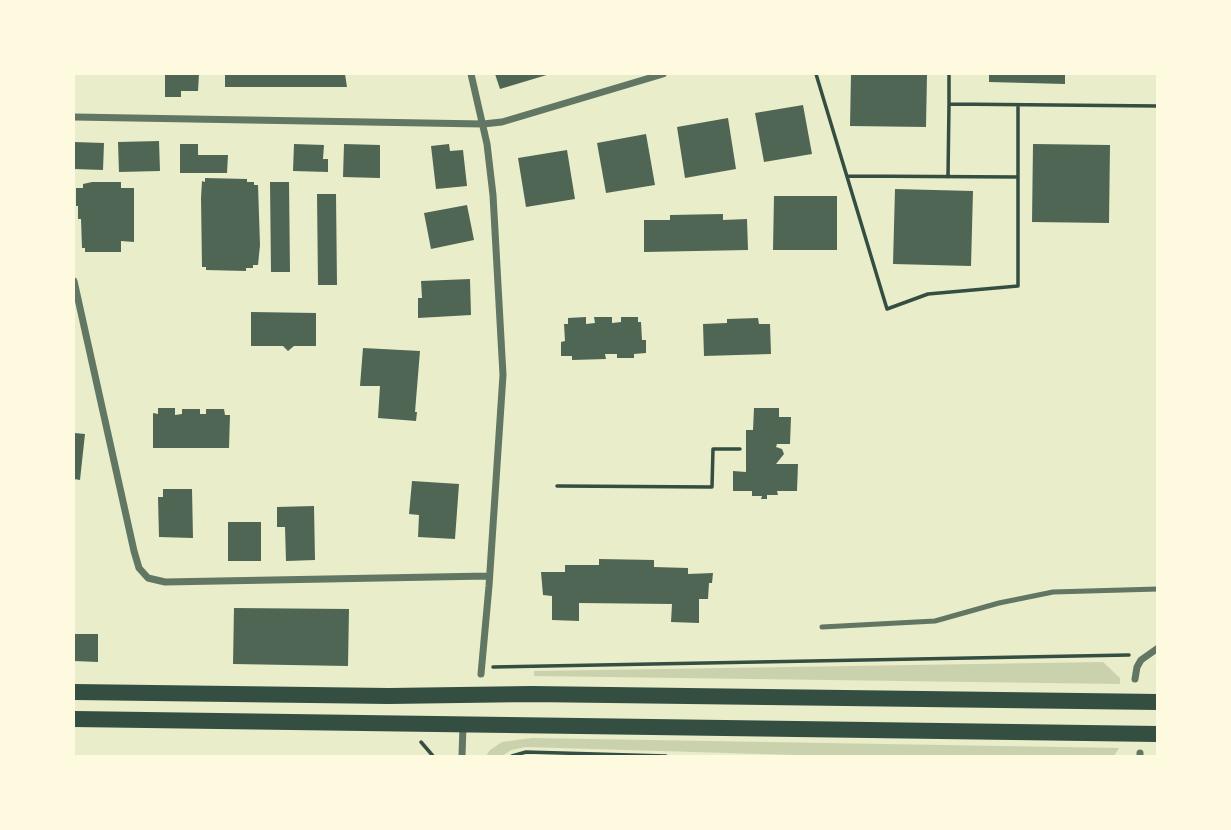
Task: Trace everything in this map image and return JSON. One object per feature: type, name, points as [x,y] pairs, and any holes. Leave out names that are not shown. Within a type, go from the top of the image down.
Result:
[{"type":"main road","points":[[74,692],[1157,702]]},
{"type":"main road","points":[[463,725],[464,694]]},
{"type":"main road","points":[[74,719],[1157,734]]},
{"type":"street","points":[[471,74],[483,124],[496,230],[503,375],[481,674]]},
{"type":"street","points":[[74,117],[483,124],[502,122],[663,74]]},
{"type":"street","points":[[74,281],[138,568],[148,578],[165,582],[488,576]]},
{"type":"street","points":[[1135,679],[1137,667],[1146,655],[1157,648]]},
{"type":"street","points":[[462,757],[463,725]]},
{"type":"lane","points":[[822,627],[935,621],[999,603],[1053,592],[1157,589]]},
{"type":"path","points":[[816,74],[887,309],[928,294],[1018,286],[1018,105]]},
{"type":"path","points":[[948,177],[949,74]]},
{"type":"path","points":[[949,104],[1157,106]]},
{"type":"path","points":[[847,176],[1018,177]]},
{"type":"path","points":[[557,486],[712,487],[713,449],[740,449]]},
{"type":"path","points":[[481,674],[498,666],[1146,655]]},
{"type":"path","points":[[513,757],[526,752],[666,757]]},
{"type":"green space","points":[[1103,662],[1120,678],[1120,684],[534,676],[534,671]]},
{"type":"green space","points":[[532,738],[1119,748],[1114,756],[828,756],[526,747],[511,750],[502,756],[486,756],[502,742]]},
{"type":"building","points":[[165,74],[199,74],[198,91],[181,91],[181,97],[165,97]]},
{"type":"building","points":[[225,74],[345,74],[347,87],[225,87]]},
{"type":"building","points":[[495,74],[550,74],[500,89]]},
{"type":"building","points":[[851,74],[927,74],[926,127],[850,126]]},
{"type":"building","points":[[989,74],[1065,74],[1065,84],[989,82]]},
{"type":"building","points":[[803,105],[812,154],[764,162],[755,113]]},
{"type":"building","points":[[728,118],[736,169],[685,178],[677,127]]},
{"type":"building","points":[[646,134],[655,185],[606,193],[597,143]]},
{"type":"building","points":[[159,141],[160,171],[119,172],[118,142]]},
{"type":"building","points":[[74,142],[104,143],[103,170],[74,169]]},
{"type":"building","points":[[180,144],[198,144],[198,155],[228,155],[227,173],[180,173]]},
{"type":"building","points":[[294,144],[324,145],[323,159],[328,159],[328,172],[293,171]]},
{"type":"building","points":[[344,144],[380,145],[380,178],[343,177]]},
{"type":"building","points":[[449,144],[450,151],[463,150],[467,186],[436,189],[431,146]]},
{"type":"building","points":[[1033,144],[1110,145],[1109,223],[1032,222]]},
{"type":"building","points":[[567,150],[575,199],[526,207],[518,158]]},
{"type":"building","points":[[205,178],[247,179],[247,182],[258,185],[260,245],[258,265],[253,265],[253,268],[246,268],[246,271],[206,270],[206,267],[202,267],[201,198],[202,181],[205,182]]},
{"type":"building","points":[[121,182],[121,188],[134,188],[134,242],[121,241],[121,252],[85,252],[85,248],[82,248],[76,188],[83,188],[83,184]]},
{"type":"building","points":[[270,182],[289,182],[290,272],[271,272]]},
{"type":"building","points":[[895,189],[973,191],[971,266],[893,264]]},
{"type":"building","points":[[317,194],[336,194],[337,285],[318,285]]},
{"type":"building","points":[[774,196],[837,196],[837,250],[773,250]]},
{"type":"building","points":[[467,205],[474,240],[431,249],[424,213]]},
{"type":"building","points":[[723,214],[723,220],[747,219],[748,250],[644,252],[644,220],[670,220],[670,215]]},
{"type":"building","points":[[470,279],[471,315],[418,318],[418,298],[422,298],[421,281]]},
{"type":"building","points":[[251,312],[316,313],[316,346],[294,346],[288,351],[283,346],[251,346]]},
{"type":"building","points":[[586,317],[586,324],[595,323],[594,317],[612,317],[612,323],[621,322],[621,317],[638,317],[642,340],[646,340],[646,353],[634,354],[634,358],[617,358],[617,354],[605,354],[606,359],[572,360],[572,356],[561,356],[561,342],[565,341],[564,324],[568,324],[568,318]]},
{"type":"building","points":[[758,318],[759,324],[770,324],[771,354],[704,356],[703,324],[727,323],[727,319]]},
{"type":"building","points":[[363,348],[420,351],[416,421],[378,418],[380,386],[360,386]]},
{"type":"building","points":[[158,408],[175,408],[175,415],[182,414],[182,409],[200,409],[200,414],[206,414],[206,409],[224,409],[225,415],[230,415],[229,448],[153,448],[153,413],[158,414]]},
{"type":"building","points":[[754,408],[779,408],[779,417],[791,417],[790,444],[777,444],[776,447],[782,449],[784,454],[776,464],[798,464],[797,491],[777,491],[778,495],[767,495],[767,499],[761,499],[762,496],[752,496],[752,491],[733,491],[733,471],[746,472],[746,430],[753,430]]},
{"type":"building","points":[[74,433],[85,434],[80,480],[74,479]]},
{"type":"building","points":[[412,481],[459,484],[455,539],[418,537],[419,515],[409,514]]},
{"type":"building","points":[[163,489],[192,489],[193,538],[159,537],[158,497],[163,497]]},
{"type":"building","points":[[314,506],[315,560],[286,561],[285,527],[277,527],[277,507]]},
{"type":"building","points":[[228,522],[261,522],[261,561],[228,561]]},
{"type":"building","points":[[599,559],[654,560],[654,567],[688,568],[688,574],[713,573],[708,599],[699,599],[699,623],[671,622],[672,604],[579,603],[579,621],[552,620],[552,596],[543,595],[541,572],[565,572],[565,565],[599,565]]},
{"type":"building","points":[[234,608],[349,609],[348,666],[233,664]]},
{"type":"building","points":[[74,634],[98,634],[98,662],[74,661]]}]
